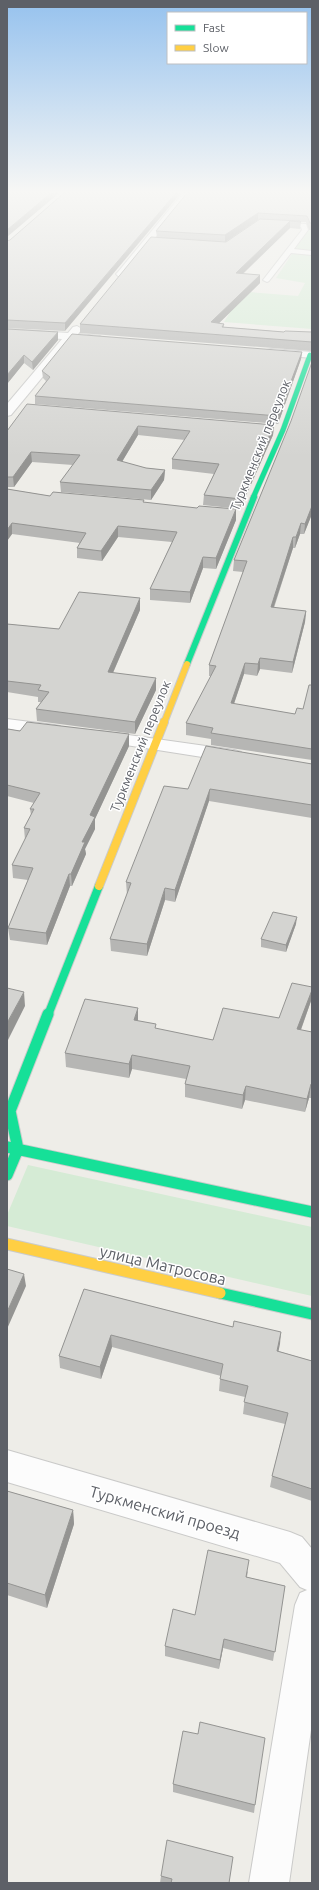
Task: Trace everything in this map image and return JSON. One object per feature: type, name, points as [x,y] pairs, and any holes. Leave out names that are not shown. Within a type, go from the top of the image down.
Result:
[{"type":"main road","name":"Туркменский переулок","points":[[18,1149],[10,1111],[246,515],[283,430],[311,355]]},
{"type":"main road","points":[[7,1147],[312,1212]]},
{"type":"main road","points":[[7,1175],[18,1149]]},
{"type":"main road","name":"улица Матросова","points":[[7,1244],[312,1314]]},
{"type":"street","points":[[9,409],[85,319]]},
{"type":"street","points":[[7,332],[109,340]]},
{"type":"street","points":[[263,351],[311,355]]},
{"type":"street","points":[[9,409],[26,408]]},
{"type":"street","points":[[267,429],[283,430]]},
{"type":"street","points":[[231,513],[246,515]]},
{"type":"street","points":[[7,724],[155,743],[249,758]]},
{"type":"street","name":"Туркменский проезд","points":[[7,1466],[290,1549],[312,1575]]},
{"type":"street","points":[[269,1883],[312,1605]]},
{"type":"green space","points":[[295,281],[312,281],[312,329],[224,322],[229,314],[187,310],[225,290],[298,296],[305,283]]},
{"type":"green space","points":[[28,1165],[312,1227],[312,1296],[7,1226],[7,1215]]},
{"type":"building","points":[[7,281],[101,281],[65,323],[7,320]]},
{"type":"building","points":[[115,281],[254,281],[211,322],[224,324],[222,327],[284,332],[312,332],[312,342],[80,324]]},
{"type":"building","points":[[7,329],[58,332],[32,362],[24,355],[7,375]]},
{"type":"building","points":[[72,334],[302,352],[278,416],[35,396],[50,377],[42,371]]},
{"type":"building","points":[[312,362],[312,506],[305,524],[301,523],[296,537],[293,537],[271,607],[306,611],[293,662],[260,658],[258,664],[245,663],[231,703],[295,714],[297,708],[303,709],[309,685],[312,685],[312,749],[211,733],[213,728],[186,723],[216,666],[209,665],[247,561],[234,560],[291,421]]},
{"type":"building","points":[[27,404],[274,425],[241,499],[204,495],[219,464],[172,459],[190,431],[138,426],[117,460],[146,468],[165,470],[151,490],[60,482],[80,455],[31,452],[13,477],[7,477],[7,431]]},
{"type":"building","points":[[7,489],[50,496],[53,492],[144,500],[143,502],[197,508],[199,506],[236,509],[216,558],[203,557],[190,592],[150,589],[177,532],[118,526],[101,551],[77,548],[86,533],[12,523],[7,530]]},
{"type":"building","points":[[79,592],[140,598],[108,672],[156,678],[135,722],[36,709],[49,692],[38,690],[41,685],[7,681],[7,624],[59,629]]},
{"type":"building","points":[[27,722],[129,734],[90,815],[95,817],[82,842],[85,842],[71,874],[69,874],[46,933],[8,928],[33,868],[12,865],[30,829],[24,828],[34,809],[30,809],[40,793],[7,785],[7,731],[8,729],[20,731]]},
{"type":"building","points":[[206,746],[312,764],[312,805],[210,789],[175,890],[165,888],[147,944],[110,939],[131,883],[126,882],[164,786],[188,789]]},
{"type":"building","points":[[273,912],[297,917],[286,945],[261,939]]},
{"type":"building","points":[[292,983],[312,987],[297,1029],[312,1032],[312,1084],[307,1099],[246,1086],[243,1095],[185,1084],[190,1066],[132,1055],[129,1064],[65,1053],[85,999],[138,1008],[134,1020],[156,1024],[155,1028],[213,1040],[223,1008],[279,1018]]},
{"type":"building","points":[[7,988],[24,992],[7,1023]]},
{"type":"building","points":[[7,1269],[24,1274],[7,1312]]},
{"type":"building","points":[[84,1289],[233,1327],[234,1321],[281,1332],[277,1351],[312,1361],[312,1489],[272,1476],[288,1413],[244,1402],[248,1386],[220,1379],[223,1364],[111,1335],[100,1367],[59,1356]]},
{"type":"building","points":[[7,1491],[73,1510],[45,1595],[7,1583]]},
{"type":"building","points":[[208,1550],[249,1560],[246,1577],[285,1586],[275,1652],[224,1639],[220,1660],[165,1646],[173,1609],[195,1615]]},
{"type":"building","points":[[200,1722],[265,1738],[255,1805],[173,1784],[183,1731],[198,1734]]},
{"type":"building","points":[[167,1840],[233,1857],[229,1883],[171,1883],[172,1879],[161,1876]]},
{"type":"traffic: fast","points":[[187,664],[246,515],[283,430],[310,355]]},
{"type":"traffic: fast","points":[[7,1175],[18,1149],[10,1111],[99,886]]},
{"type":"traffic: fast","points":[[7,1147],[312,1212]]},
{"type":"traffic: fast","points":[[220,1293],[312,1314]]},
{"type":"traffic: slow","points":[[99,886],[187,664]]},
{"type":"traffic: slow","points":[[7,1244],[220,1293]]}]
